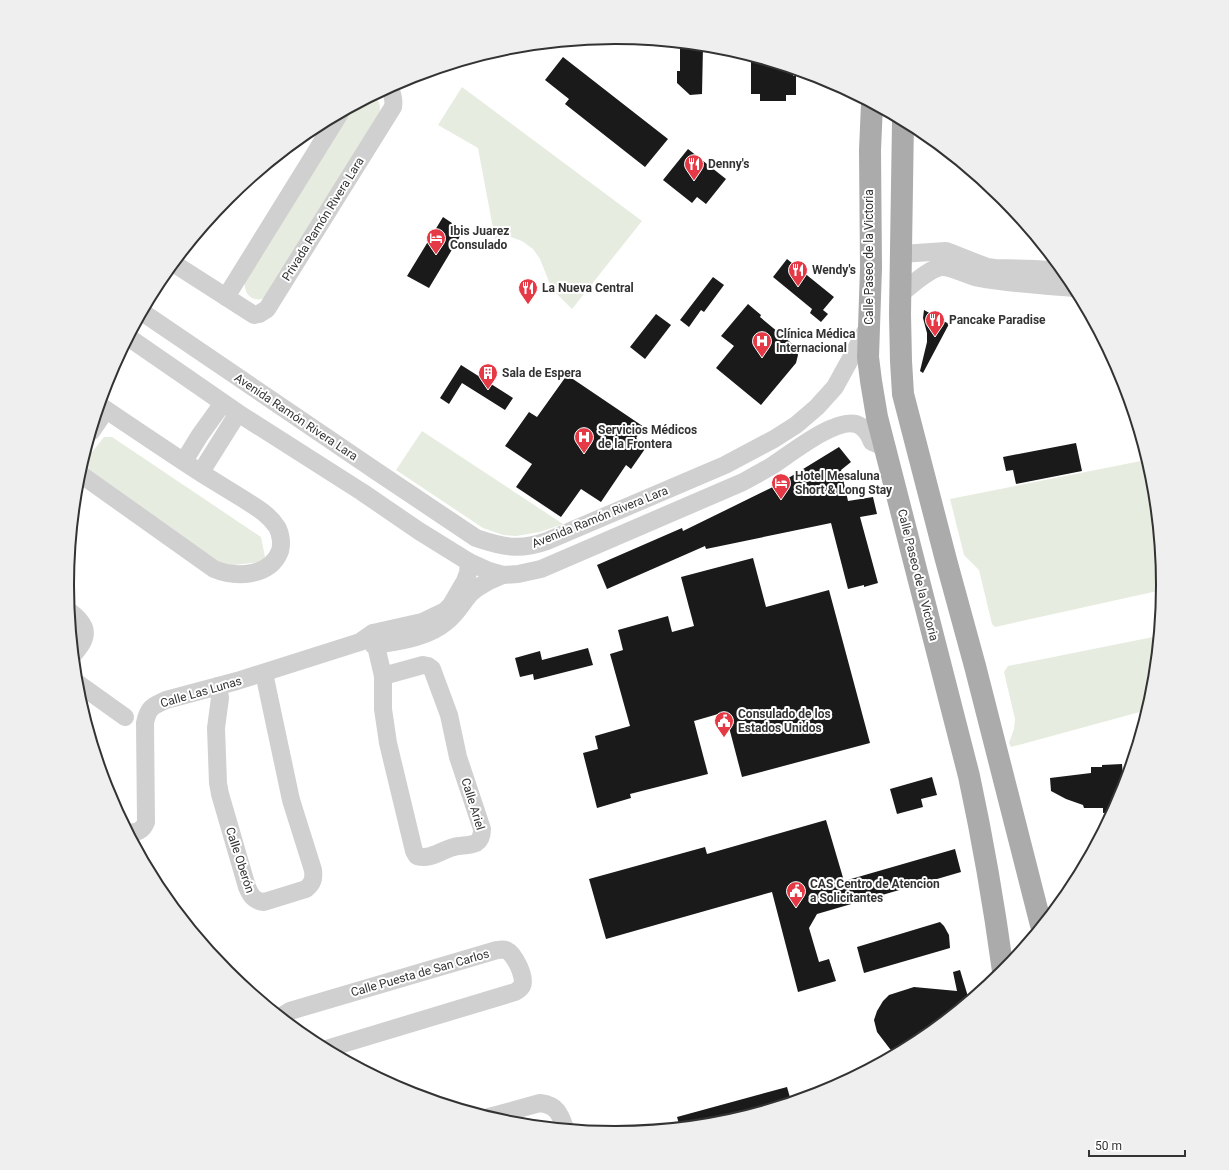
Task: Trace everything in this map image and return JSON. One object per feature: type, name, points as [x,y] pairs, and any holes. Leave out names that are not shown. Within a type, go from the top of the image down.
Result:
[{"type":"main road","name":"Calle Paseo de la Victoria","points":[[872,109],[870,171],[871,268],[868,357],[874,407],[969,776],[989,882],[1002,963]]},
{"type":"main road","points":[[903,127],[900,294],[903,394],[1040,919]]},
{"type":"street","name":"Privada Ramón Rivera Lara","points":[[178,266],[254,314],[259,314],[267,309],[392,107],[394,102],[391,93]]},
{"type":"street","points":[[226,297],[335,121]]},
{"type":"street","points":[[901,254],[946,251],[988,267],[1054,270]]},
{"type":"street","points":[[900,294],[930,271],[941,267],[947,267],[969,276],[988,280],[1066,287]]},
{"type":"street","name":"Avenida Ramón Rivera Lara","points":[[146,315],[476,538],[508,547],[527,547],[547,541],[725,465],[746,455],[796,425],[817,407],[835,387],[869,325]]},
{"type":"street","name":"Avenida Ramón Rivera Lara","points":[[132,341],[238,413],[362,492],[419,531],[469,562],[503,576],[531,572],[556,563],[758,474],[818,436],[837,426],[856,424],[863,427],[868,432],[872,442],[884,447]]},
{"type":"street","points":[[184,461],[200,435],[223,403]]},
{"type":"street","points":[[84,477],[214,569],[227,573],[246,574],[267,568],[277,558],[281,548],[281,539],[278,528],[266,513],[103,408]]},
{"type":"street","points":[[201,472],[238,413]]},
{"type":"street","points":[[746,455],[758,474]]},
{"type":"street","points":[[362,492],[376,471]]},
{"type":"street","points":[[527,547],[531,572]]},
{"type":"street","name":"Calle Las Lunas","points":[[133,832],[142,829],[146,822],[145,723],[149,710],[166,700],[264,673],[370,640],[435,617],[451,605],[465,581],[468,573],[469,562]]},
{"type":"street","name":"Calle Las Lunas","points":[[370,640],[415,637],[437,629],[450,619],[469,595],[475,590],[485,583],[503,576]]},
{"type":"street","points":[[75,615],[84,628],[83,641],[77,649]]},
{"type":"street","name":"Calle Ariel","points":[[370,640],[383,676],[383,709],[388,743],[414,850],[417,856],[423,858],[454,847],[476,843],[481,839],[482,829],[458,757],[449,715],[432,669],[423,665],[383,676]]},
{"type":"street","name":"Calle Oberón","points":[[218,686],[220,698],[216,728],[218,783],[220,794],[247,888],[254,899],[264,902],[306,890],[312,885],[314,877],[291,800],[264,673]]},
{"type":"street","points":[[83,687],[125,717]]},
{"type":"street","name":"Calle Puesta de San Carlos","points":[[286,1015],[290,1011],[497,950],[506,950],[513,955],[523,976],[522,986],[515,992],[333,1047]]},
{"type":"street","points":[[500,1114],[540,1103],[548,1104],[560,1115],[563,1123]]},
{"type":"shaded area","points":[[462,87],[642,221],[572,309],[552,289],[540,259],[533,249],[522,241],[502,234],[495,239],[478,148],[438,125]]},
{"type":"shaded area","points":[[377,99],[380,108],[379,119],[266,298],[257,299],[250,296],[245,289],[245,280],[342,117]]},
{"type":"shaded area","points":[[422,431],[563,524],[540,532],[516,536],[503,535],[483,528],[396,470]]},
{"type":"shaded area","points":[[104,437],[112,437],[261,537],[265,557],[260,562],[225,566],[89,469],[87,465],[90,455]]},
{"type":"shaded area","points":[[1141,461],[1151,514],[1156,591],[995,627],[992,624],[979,570],[964,555],[950,499]]},
{"type":"shaded area","points":[[1153,637],[1151,656],[1140,712],[1011,747],[1009,743],[1014,729],[1015,719],[1004,672],[1008,666]]},
{"type":"building","points":[[680,48],[703,52],[702,94],[690,95],[677,83],[677,71],[680,71]]},
{"type":"building","points":[[563,57],[668,139],[645,167],[565,104],[569,99],[545,80]]},
{"type":"building","points":[[751,61],[796,76],[796,95],[786,95],[786,101],[760,101],[760,94],[751,94]]},
{"type":"building","points":[[688,149],[726,179],[706,204],[697,197],[692,203],[663,180]]},
{"type":"building","points":[[443,217],[452,223],[450,226],[462,233],[429,288],[407,276]]},
{"type":"building","points":[[787,259],[834,297],[823,310],[828,314],[821,322],[810,313],[812,309],[773,277]]},
{"type":"building","points":[[713,277],[724,285],[704,312],[701,310],[689,327],[680,320]]},
{"type":"building","points":[[748,304],[761,315],[760,317],[796,347],[798,355],[796,363],[761,405],[716,368],[734,346],[721,336]]},
{"type":"building","name":"Pancake Paradise","points":[[924,310],[949,324],[923,373],[920,371],[927,342],[927,333],[923,318]]},
{"type":"building","points":[[656,314],[671,325],[645,359],[630,347]]},
{"type":"building","name":"Sala de Espera","points":[[461,365],[513,398],[505,410],[462,383],[449,404],[440,398]]},
{"type":"building","points":[[567,375],[644,427],[636,438],[647,446],[631,469],[626,465],[601,502],[581,489],[561,517],[516,487],[532,464],[505,446],[529,412],[537,417]]},
{"type":"building","points":[[1076,443],[1082,471],[1016,484],[1013,470],[1006,471],[1003,457]]},
{"type":"building","points":[[839,447],[851,462],[841,470],[848,501],[873,497],[877,514],[860,517],[878,583],[848,589],[831,523],[706,549],[705,546],[607,589],[597,565],[682,528],[683,531],[777,485]]},
{"type":"building","points":[[753,558],[766,607],[829,590],[870,743],[742,777],[725,712],[694,721],[708,774],[630,794],[631,798],[597,808],[583,753],[598,749],[595,736],[630,726],[610,654],[623,650],[618,630],[668,616],[672,632],[694,626],[681,577]]},
{"type":"building","points":[[588,648],[593,665],[534,680],[533,674],[520,677],[515,658],[540,651],[542,660]]},
{"type":"building","points":[[1122,764],[1122,770],[1105,813],[1103,813],[1103,808],[1084,808],[1083,805],[1066,799],[1051,791],[1050,778],[1091,773],[1091,767],[1102,767],[1102,765]]},
{"type":"building","points":[[932,777],[937,795],[921,799],[923,807],[897,814],[890,789]]},
{"type":"building","points":[[826,820],[844,881],[955,849],[961,872],[817,914],[809,928],[819,962],[829,959],[836,981],[798,992],[772,892],[606,939],[589,879],[705,847],[707,854]]},
{"type":"building","points":[[940,922],[949,935],[950,948],[864,973],[857,947]]},
{"type":"building","points":[[960,970],[967,995],[915,1035],[891,1050],[890,1049],[877,1032],[874,1020],[883,1001],[889,995],[914,987],[957,991],[953,972]]},
{"type":"building","points":[[787,1087],[790,1096],[755,1108],[720,1116],[678,1122],[677,1117]]},
{"type":"place","name":"Denny's","points":[[694,181]]},
{"type":"place","name":"Ibis Juarez Consulado","points":[[436,255]]},
{"type":"place","name":"Wendy's","points":[[798,287]]},
{"type":"place","name":"La Nueva Central","points":[[528,305]]},
{"type":"place","name":"Pancake Paradise","points":[[935,337]]},
{"type":"place","name":"Clínica Médica Internacional","points":[[762,358]]},
{"type":"place","name":"Sala de Espera","points":[[488,390]]},
{"type":"place","name":"Servicios Médicos de la Frontera","points":[[584,454]]},
{"type":"place","name":"Hotel Mesaluna Short & Long Stay","points":[[781,500]]},
{"type":"place","name":"Consulado de los Estados Unidos","points":[[724,738]]},
{"type":"place","name":"CAS Centro de Atencion a Solicitantes","points":[[796,908]]}]
